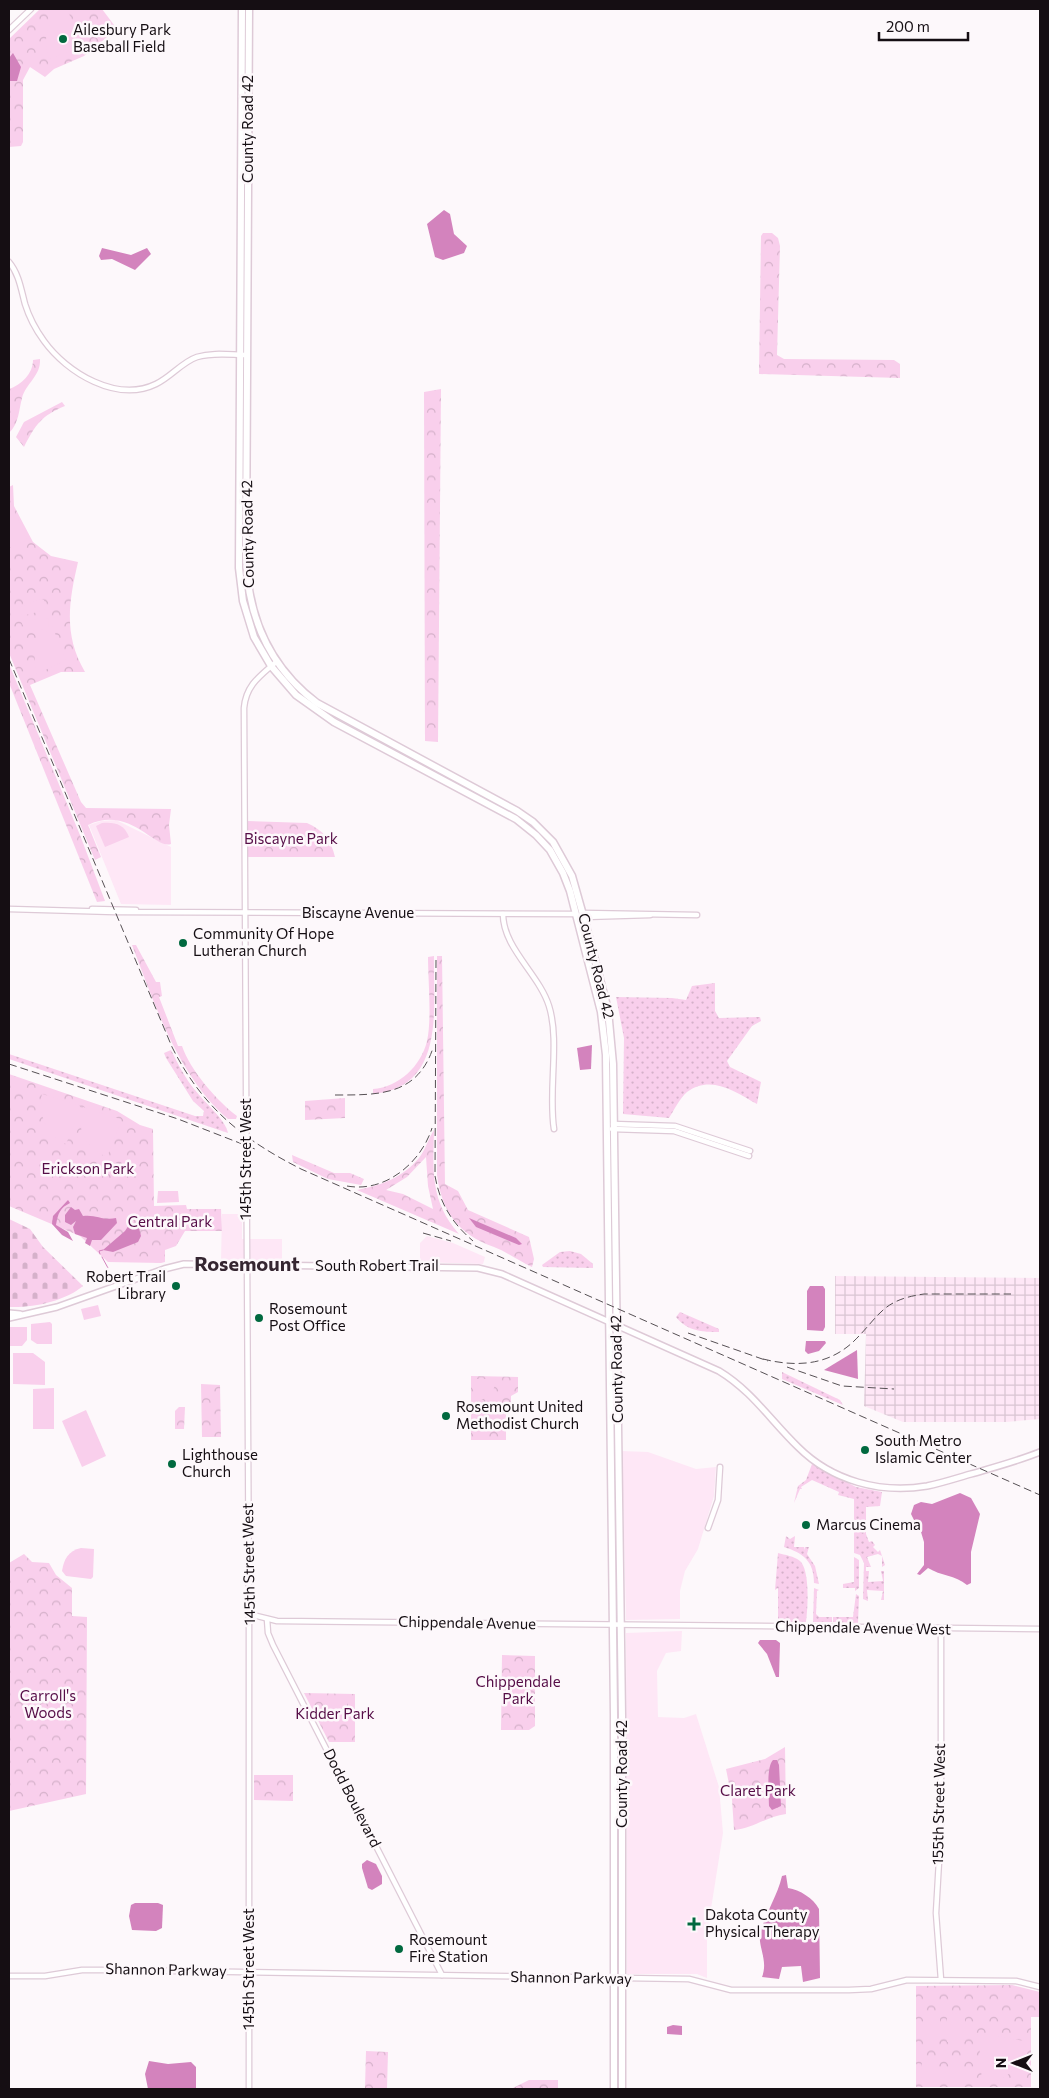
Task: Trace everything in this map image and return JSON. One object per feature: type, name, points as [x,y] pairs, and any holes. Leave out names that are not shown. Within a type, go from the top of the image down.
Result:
[{"type":"highway","name":"County Road 42","points":[[244,149],[248,73],[245,10]]},
{"type":"highway","name":"County Road 42","points":[[245,10],[240,586],[250,628],[291,691],[322,716],[527,826],[546,845],[557,861],[581,915],[604,1030],[610,1126],[620,1537],[622,2089]]},
{"type":"highway","name":"County Road 42","points":[[610,1126],[608,1321],[614,1748],[614,2089]]},
{"type":"highway","points":[[611,1473],[613,1528],[620,1537]]},
{"type":"highway","points":[[614,1748],[617,1754],[617,1798],[622,1802]]},
{"type":"main road","name":"South Robert Trail","points":[[23,1314],[57,1307],[171,1267],[189,1264],[247,1264],[478,1268],[502,1274],[616,1324]]},
{"type":"main road","points":[[9,1313],[23,1314]]},
{"type":"main road","points":[[9,1318],[23,1314]]},
{"type":"main road","points":[[616,1324],[726,1376],[750,1394],[787,1437],[809,1457],[827,1469],[866,1485],[895,1488],[929,1485],[1040,1452]]},
{"type":"street","points":[[9,30],[31,9]]},
{"type":"street","points":[[9,262],[16,274],[29,315],[45,343],[72,369],[100,384],[120,389],[139,390],[162,380],[195,358],[208,355],[243,355]]},
{"type":"street","name":"145th Street West","points":[[249,2089],[249,1614],[244,708],[248,690],[253,682],[273,664]]},
{"type":"street","name":"Biscayne Avenue","points":[[9,909],[581,915],[697,914]]},
{"type":"street","points":[[503,914],[509,938],[536,978],[550,1008],[554,1129]]},
{"type":"street","points":[[610,1126],[674,1130],[749,1153]]},
{"type":"street","points":[[708,1528],[718,1500],[720,1467]]},
{"type":"street","name":"Chippendale Avenue","points":[[249,1614],[267,1620],[685,1626]]},
{"type":"street","name":"Dodd Boulevard","points":[[267,1620],[268,1633],[273,1645],[442,1975]]},
{"type":"street","name":"Chippendale Avenue West","points":[[685,1626],[1040,1629]]},
{"type":"street","name":"155th Street West","points":[[941,1628],[940,1851],[936,1913],[941,1980]]},
{"type":"street","name":"Shannon Parkway","points":[[9,1976],[45,1976],[82,1970],[249,1971],[689,1979],[731,1990],[871,1989],[907,1980],[1016,1981],[1040,1987]]},
{"type":"shaded area","points":[[13,53],[21,67],[17,81],[9,81],[9,58]]},
{"type":"shaded area","points":[[444,210],[450,214],[454,234],[467,246],[464,253],[443,260],[435,257],[427,224]]},
{"type":"shaded area","points":[[102,248],[131,255],[147,248],[151,254],[135,270],[112,259],[101,260],[99,256]]},
{"type":"shaded area","points":[[116,820],[171,847],[171,905],[121,904],[89,825],[101,821]]},
{"type":"shaded area","points":[[592,1045],[591,1069],[580,1070],[577,1048]]},
{"type":"shaded area","points":[[68,1200],[70,1203],[60,1211],[56,1225],[68,1232],[73,1241],[62,1235],[52,1224],[53,1216]]},
{"type":"shaded area","points":[[71,1207],[75,1210],[79,1209],[83,1216],[107,1219],[116,1218],[117,1223],[101,1240],[92,1240],[90,1246],[85,1243],[87,1238],[75,1234],[73,1227],[76,1221],[71,1225],[65,1222],[65,1215]]},
{"type":"shaded area","points":[[222,1214],[242,1214],[242,1239],[282,1239],[282,1261],[221,1260]]},
{"type":"shaded area","points":[[469,1218],[516,1238],[522,1244],[519,1245],[476,1227]]},
{"type":"shaded area","points":[[138,1224],[141,1236],[138,1242],[113,1252],[103,1250],[125,1231],[129,1225]]},
{"type":"shaded area","points":[[427,1236],[453,1243],[485,1257],[483,1264],[420,1262],[420,1243]]},
{"type":"shaded area","points":[[835,1276],[1040,1278],[1040,1419],[1006,1422],[903,1422],[864,1406],[866,1334],[835,1334]]},
{"type":"shaded area","points":[[810,1286],[823,1286],[825,1289],[825,1327],[823,1331],[807,1330],[807,1291]]},
{"type":"shaded area","points":[[806,1341],[825,1341],[826,1343],[819,1351],[808,1354],[805,1351]]},
{"type":"shaded area","points":[[857,1350],[858,1379],[824,1370]]},
{"type":"shaded area","points":[[622,1451],[648,1452],[696,1469],[716,1467],[714,1496],[698,1549],[685,1571],[680,1591],[680,1619],[626,1620]]},
{"type":"shaded area","points":[[960,1493],[971,1498],[980,1514],[971,1552],[971,1583],[967,1585],[958,1579],[928,1568],[920,1575],[917,1574],[924,1565],[924,1542],[918,1522],[914,1520],[911,1514],[914,1505],[921,1502],[932,1504]]},
{"type":"shaded area","points":[[682,1631],[681,1651],[666,1653],[657,1671],[658,1717],[684,1718],[696,1714],[719,1787],[723,1833],[707,1934],[707,1978],[697,1974],[627,1974],[626,1633]]},
{"type":"shaded area","points":[[760,1640],[776,1640],[780,1643],[779,1677],[776,1677],[767,1654],[758,1643]]},
{"type":"shaded area","points":[[773,1760],[777,1760],[779,1765],[781,1806],[772,1810],[769,1806],[768,1781],[769,1769]]},
{"type":"shaded area","points":[[367,1860],[376,1864],[382,1876],[382,1884],[372,1890],[368,1888],[362,1868],[362,1864]]},
{"type":"shaded area","points":[[786,1875],[788,1888],[806,1895],[819,1909],[820,1978],[803,1982],[801,1966],[782,1967],[779,1979],[762,1977],[764,1964],[760,1942],[761,1931],[782,1876]]},
{"type":"shaded area","points":[[135,1903],[158,1903],[163,1905],[162,1928],[156,1931],[132,1930],[129,1916],[131,1905]]},
{"type":"shaded area","points":[[673,2025],[682,2026],[682,2035],[667,2034],[667,2027]]},
{"type":"shaded area","points":[[149,2061],[168,2064],[191,2062],[196,2067],[196,2089],[148,2089],[145,2074]]},
{"type":"green space","points":[[40,9],[102,9],[117,29],[84,56],[54,69],[45,77],[30,67],[23,80],[23,142],[21,146],[9,147],[9,39]]},
{"type":"green space","name":"Ailesbury Park Baseball Field","points":[[64,9],[67,9],[83,46],[49,59],[46,44],[48,31],[54,19]]},
{"type":"green space","points":[[763,233],[772,233],[778,238],[780,246],[777,355],[784,359],[894,360],[900,364],[900,378],[759,374],[761,236]]},
{"type":"green space","points":[[40,359],[36,375],[22,398],[17,421],[9,433],[9,389],[18,385],[26,378],[31,370],[33,360]]},
{"type":"green space","points":[[441,389],[438,742],[425,741],[424,392]]},
{"type":"green space","points":[[62,402],[65,406],[50,413],[40,422],[24,447],[16,437],[24,422]]},
{"type":"green space","points":[[13,485],[14,506],[33,542],[51,556],[78,562],[70,604],[70,618],[73,645],[85,672],[61,672],[30,685],[81,802],[86,808],[171,809],[169,825],[171,844],[157,841],[128,824],[116,820],[103,820],[88,825],[101,857],[95,860],[9,653],[9,487]]},
{"type":"green space","points":[[9,499],[27,540],[9,548]]},
{"type":"green space","points":[[41,599],[44,600],[45,610],[22,616],[20,607]]},
{"type":"green space","points":[[48,618],[49,628],[52,626],[66,660],[37,674],[36,649],[49,629],[25,632],[22,623],[24,620]]},
{"type":"green space","points":[[9,664],[80,835],[105,901],[97,902],[9,683]]},
{"type":"green space","name":"Biscayne Park","points":[[247,821],[307,823],[326,836],[335,857],[247,857]]},
{"type":"green space","points":[[102,823],[119,825],[129,837],[105,847],[96,826]]},
{"type":"green space","points":[[132,945],[136,945],[156,982],[160,982],[162,996],[159,997],[178,1046],[182,1046],[198,1075],[213,1094],[237,1116],[236,1119],[228,1119],[210,1102],[182,1061],[159,1015]]},
{"type":"green space","points":[[434,956],[434,1021],[431,1042],[424,1061],[413,1077],[397,1088],[373,1094],[373,1089],[392,1084],[408,1074],[420,1059],[424,1050],[429,1022],[428,957]]},
{"type":"green space","points":[[437,956],[442,956],[445,1184],[458,1191],[468,1210],[529,1237],[534,1259],[532,1267],[504,1251],[481,1242],[461,1228],[448,1211],[439,1188],[437,1175]]},
{"type":"green space","points":[[715,983],[715,1011],[719,1018],[760,1017],[761,1021],[752,1026],[727,1061],[730,1067],[761,1082],[757,1104],[732,1090],[714,1085],[705,1085],[687,1092],[669,1118],[623,1114],[624,1038],[616,997],[686,1000],[692,986]]},
{"type":"green space","points":[[171,1050],[188,1081],[223,1122],[228,1133],[9,1059],[9,1054],[195,1116],[203,1116],[204,1111],[193,1101],[166,1058],[164,1053]]},
{"type":"green space","name":"Erickson Park","points":[[9,1074],[117,1111],[140,1125],[153,1129],[154,1206],[186,1205],[187,1209],[221,1209],[222,1231],[185,1231],[176,1246],[165,1250],[165,1262],[108,1262],[80,1236],[9,1206]]},
{"type":"green space","points":[[42,1094],[79,1105],[81,1108],[66,1144],[53,1135],[45,1124],[41,1110]]},
{"type":"green space","points":[[345,1098],[345,1118],[305,1120],[305,1101]]},
{"type":"green space","points":[[83,1107],[120,1119],[121,1122],[107,1157],[93,1149],[84,1137],[80,1123]]},
{"type":"green space","points":[[434,1130],[433,1159],[435,1185],[443,1210],[459,1234],[357,1190],[391,1180],[406,1171],[419,1158]],"holes":[[[426,1157],[428,1186],[433,1209],[403,1194],[386,1190],[407,1177]]]},
{"type":"green space","points":[[292,1155],[334,1173],[350,1173],[364,1179],[361,1185],[328,1179],[293,1162]]},
{"type":"green space","points":[[158,1191],[178,1191],[179,1202],[157,1203]]},
{"type":"green space","points":[[9,1219],[30,1229],[43,1247],[83,1286],[58,1300],[39,1305],[9,1307]]},
{"type":"green space","points":[[570,1251],[581,1254],[593,1264],[593,1268],[543,1267],[542,1265],[560,1252]]},
{"type":"green space","points":[[98,1305],[101,1316],[84,1320],[81,1309]]},
{"type":"green space","points":[[680,1312],[719,1329],[719,1332],[690,1328],[676,1317]]},
{"type":"green space","points":[[50,1322],[52,1324],[52,1344],[37,1344],[31,1340],[31,1324]]},
{"type":"green space","points":[[9,1327],[27,1327],[27,1340],[22,1346],[9,1346]]},
{"type":"green space","points":[[13,1353],[33,1353],[45,1362],[45,1385],[13,1384]]},
{"type":"green space","points":[[782,1372],[840,1400],[843,1405],[782,1379]]},
{"type":"green space","points":[[471,1376],[518,1377],[518,1392],[511,1396],[511,1404],[506,1404],[506,1440],[471,1440]]},
{"type":"green space","points":[[475,1379],[496,1379],[490,1394],[476,1402],[473,1382]]},
{"type":"green space","points":[[201,1384],[220,1385],[221,1437],[202,1437]]},
{"type":"green space","points":[[54,1388],[54,1429],[33,1429],[33,1389]]},
{"type":"green space","points":[[179,1407],[185,1407],[184,1429],[175,1429],[175,1411]]},
{"type":"green space","points":[[86,1410],[106,1456],[82,1467],[62,1421]]},
{"type":"green space","points":[[812,1464],[856,1487],[882,1492],[880,1506],[866,1507],[866,1534],[869,1542],[872,1541],[875,1545],[873,1547],[878,1552],[880,1550],[882,1556],[878,1554],[867,1557],[871,1567],[866,1567],[866,1571],[869,1571],[868,1582],[883,1581],[881,1571],[884,1571],[884,1600],[881,1600],[883,1591],[867,1590],[868,1601],[863,1599],[864,1563],[860,1555],[854,1553],[854,1499],[838,1495],[839,1492],[812,1480],[801,1487],[802,1489],[800,1489],[794,1503],[798,1486],[806,1480]]},
{"type":"green space","points":[[786,1536],[790,1539],[795,1536],[794,1547],[804,1547],[805,1550],[805,1547],[809,1547],[807,1554],[815,1566],[819,1584],[814,1583],[812,1569],[806,1559],[797,1552],[784,1547]]},
{"type":"green space","points":[[81,1548],[94,1549],[93,1577],[91,1579],[66,1576],[62,1571],[67,1556]]},
{"type":"green space","points":[[778,1553],[795,1558],[803,1566],[808,1590],[806,1622],[778,1622],[778,1588],[775,1590]]},
{"type":"green space","name":"Carroll's Woods","points":[[24,1554],[32,1562],[49,1563],[56,1575],[72,1588],[72,1616],[87,1617],[86,1794],[9,1811],[9,1563]]},
{"type":"green space","points":[[882,1556],[885,1565],[882,1567]]},
{"type":"green space","points":[[854,1557],[859,1560],[859,1588],[855,1591],[855,1588],[843,1588],[843,1584],[854,1582]]},
{"type":"green space","points":[[814,1588],[819,1590],[817,1591],[816,1614],[819,1617],[832,1617],[832,1622],[813,1622]]},
{"type":"green space","points":[[856,1594],[859,1596],[858,1623],[833,1622],[833,1617],[853,1617]]},
{"type":"green space","name":"Chippendale Park","points":[[502,1655],[535,1656],[535,1726],[529,1730],[501,1730]]},
{"type":"green space","points":[[505,1678],[528,1678],[531,1681],[531,1702],[512,1696]]},
{"type":"green space","name":"Kidder Park","points":[[304,1693],[355,1694],[355,1742],[329,1742]]},
{"type":"green space","points":[[325,1700],[347,1701],[347,1723],[332,1716]]},
{"type":"green space","name":"Claret Park","points":[[785,1747],[786,1814],[747,1828],[734,1830],[732,1799],[726,1769],[765,1759]]},
{"type":"green space","points":[[254,1775],[293,1775],[293,1801],[254,1800]]},
{"type":"green space","points":[[1012,1985],[1040,1992],[1040,2017],[1031,2017],[1031,2087],[916,2087],[916,1986]]},
{"type":"green space","points":[[923,2013],[940,2013],[940,2041],[923,2041]]},
{"type":"green space","points":[[947,2013],[965,2014],[965,2042],[947,2042]]},
{"type":"green space","points":[[997,2036],[1024,2041],[1021,2058],[1006,2076],[999,2080],[982,2083],[979,2041],[982,2038],[997,2038]]},
{"type":"green space","points":[[366,2051],[388,2052],[387,2088],[365,2088]]},
{"type":"green space","points":[[922,2059],[936,2059],[936,2082],[921,2082]]},
{"type":"green space","points":[[950,2059],[964,2059],[964,2082],[950,2082]]},
{"type":"green space","points":[[529,2080],[558,2080],[558,2089],[511,2089]]},
{"type":"waterway","points":[[100,1254],[99,1251],[103,1250]]},
{"type":"waterway","points":[[102,1257],[108,1268]]},
{"type":"railway","points":[[9,659],[172,1047],[184,1068],[210,1104],[242,1133],[260,1146],[301,1169],[1040,1495]]},
{"type":"railway","points":[[436,960],[435,1176],[440,1195],[448,1212],[473,1241]]},
{"type":"railway","points":[[335,1095],[381,1093],[394,1090],[417,1076],[426,1064],[433,1048]]},
{"type":"railway","points":[[9,1064],[178,1119],[255,1149]]},
{"type":"railway","points":[[347,1186],[375,1185],[400,1173],[419,1153],[427,1141],[432,1128]]},
{"type":"railway","points":[[423,1233],[451,1241]]},
{"type":"railway","points":[[763,1359],[775,1362],[799,1363],[822,1360],[832,1356],[853,1342],[882,1310],[899,1300],[910,1297],[924,1294],[1011,1294]]},
{"type":"railway","points":[[688,1333],[768,1361]]},
{"type":"railway","points":[[787,1367],[842,1386],[894,1389]]},
{"type":"place","name":"Ailesbury Park Baseball Field","points":[[63,39]]},
{"type":"place","name":"Community Of Hope Lutheran Church","points":[[183,943]]},
{"type":"place","name":"Robert Trail Library","points":[[176,1286]]},
{"type":"place","name":"Rosemount Post Office","points":[[259,1318]]},
{"type":"place","name":"Rosemount United Methodist Church","points":[[446,1416]]},
{"type":"place","name":"South Metro Islamic Center","points":[[865,1450]]},
{"type":"place","name":"Lighthouse Church","points":[[172,1464]]},
{"type":"place","name":"Marcus Cinema","points":[[806,1525]]},
{"type":"place","name":"Dakota County Physical Therapy","points":[[694,1924]]},
{"type":"place","name":"Rosemount Fire Station","points":[[399,1949]]},
{"type":"district","name":"Rosemount","points":[[247,1264]]},
{"type":"park label","name":"Central Park","points":[[170,1222]]}]
